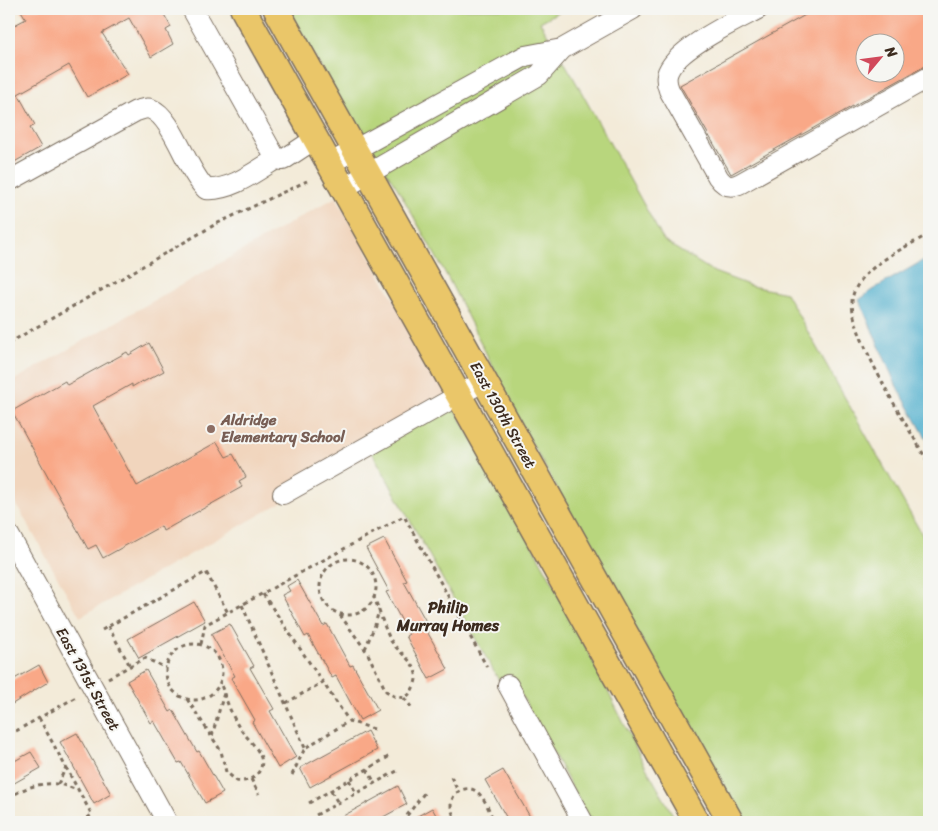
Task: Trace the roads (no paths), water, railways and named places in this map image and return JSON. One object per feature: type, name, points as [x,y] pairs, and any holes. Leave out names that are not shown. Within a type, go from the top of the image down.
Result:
[{"type":"main road","name":"East 130th Street","points":[[243,9],[697,822]]},
{"type":"main road","name":"East 130th Street","points":[[276,9],[731,822]]},
{"type":"street","points":[[192,9],[276,159]]},
{"type":"street","points":[[328,164],[525,56],[562,49],[633,9]]},
{"type":"street","points":[[758,9],[697,43],[673,64],[667,73],[666,80],[669,90],[718,177],[723,184],[728,186],[741,183],[929,77]]},
{"type":"street","points":[[342,188],[539,75],[562,49]]},
{"type":"street","points":[[9,181],[136,111],[146,108],[153,110],[167,124],[195,175],[206,190],[215,190],[227,186],[276,159],[283,160],[315,138]]},
{"type":"street","points":[[283,494],[484,381]]},
{"type":"street","name":"East 131st Street","points":[[9,535],[163,821]]},
{"type":"street","points":[[508,685],[583,822]]},
{"type":"water","points":[[929,257],[929,443],[896,385],[859,300],[872,290]]},
{"type":"place","name":"Aldridge Elementary School","points":[[211,429]]},
{"type":"district","name":"Philip Murray Homes","points":[[448,616]]}]
